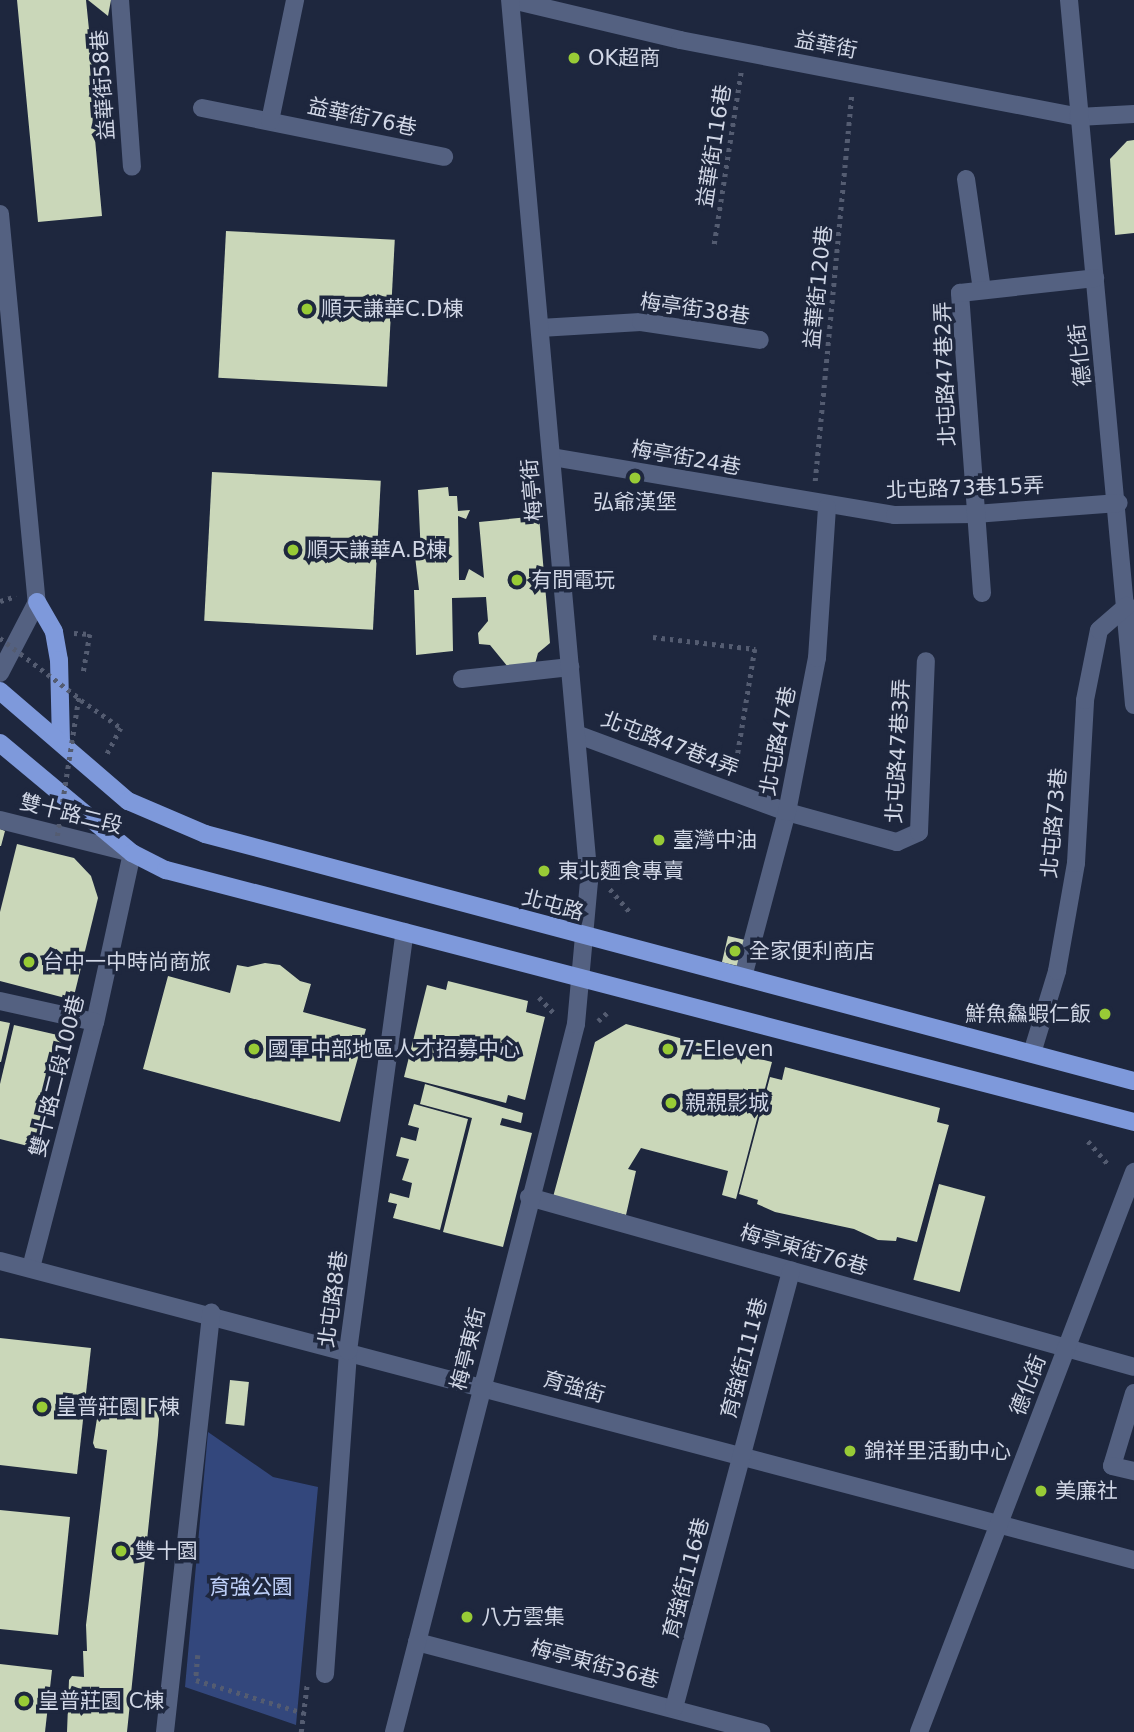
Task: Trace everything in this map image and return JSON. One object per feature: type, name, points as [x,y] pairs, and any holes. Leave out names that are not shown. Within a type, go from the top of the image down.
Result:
[{"type":"main road","points":[[37,602],[54,632],[59,660],[61,742]]},
{"type":"main road","name":"北屯路","points":[[0,691],[128,801],[205,834],[584,937],[1134,1081]]},
{"type":"main road","points":[[0,743],[132,853],[166,870],[1134,1122]]},
{"type":"street","name":"益華街58巷","points":[[120,0],[132,167]]},
{"type":"street","points":[[270,121],[295,0]]},
{"type":"street","name":"益華街","points":[[511,0],[744,52],[1078,117],[1134,114]]},
{"type":"street","name":"梅亭街","points":[[511,0],[589,881],[581,976]]},
{"type":"street","name":"德化街","points":[[1069,0],[1078,117],[1119,503],[1128,541],[1126,606],[1134,705]]},
{"type":"street","name":"益華街76巷","points":[[202,108],[444,157]]},
{"type":"street","name":"北屯路47巷2弄","points":[[966,179],[982,290]]},
{"type":"street","points":[[0,214],[37,602],[0,673]]},
{"type":"street","name":"北屯路47巷2弄","points":[[975,514],[960,293],[1095,278]]},
{"type":"street","name":"梅亭街38巷","points":[[540,328],[641,322],[760,340]]},
{"type":"street","name":"梅亭街24巷","points":[[552,457],[820,505]]},
{"type":"street","name":"北屯路73巷15弄","points":[[820,505],[895,515],[975,514],[1119,503]]},
{"type":"street","name":"北屯路47巷","points":[[743,977],[787,812],[817,658],[820,505]]},
{"type":"street","points":[[975,514],[982,593]]},
{"type":"street","name":"北屯路73巷","points":[[1032,1053],[1057,971],[1076,863],[1085,700],[1099,630],[1126,606]]},
{"type":"street","name":"北屯路47巷3弄","points":[[787,812],[897,842],[919,832],[926,661]]},
{"type":"street","points":[[462,679],[570,667]]},
{"type":"street","name":"北屯路47巷4弄","points":[[576,734],[787,812]]},
{"type":"street","name":"雙十路二段","points":[[0,820],[132,853]]},
{"type":"street","name":"雙十路二段100巷","points":[[31,1268],[95,1022],[132,853]]},
{"type":"street","name":"北屯路8巷","points":[[325,1674],[348,1351],[405,932]]},
{"type":"street","name":"梅亭東街","points":[[394,1732],[529,1197],[576,1024],[581,976]]},
{"type":"street","points":[[0,1001],[95,1022]]},
{"type":"street","name":"德化街","points":[[919,1732],[1134,1172]]},
{"type":"street","name":"梅亭東街76巷","points":[[529,1197],[1134,1367]]},
{"type":"street","name":"育強街","points":[[0,1261],[211,1313],[483,1385],[741,1458],[1134,1560]]},
{"type":"street","name":"育強街111巷","points":[[741,1458],[791,1270]]},
{"type":"street","points":[[165,1732],[211,1313]]},
{"type":"street","points":[[1134,1393],[1112,1466],[1134,1471]]},
{"type":"street","name":"育強街116巷","points":[[674,1708],[741,1458]]},
{"type":"street","name":"梅亭東街36巷","points":[[417,1642],[761,1732]]},
{"type":"path","name":"益華街116巷","points":[[714,244],[744,52]]},
{"type":"path","name":"益華街120巷","points":[[820,505],[854,74]]},
{"type":"path","points":[[0,600],[13,595]]},
{"type":"path","points":[[57,840],[90,634]]},
{"type":"path","points":[[653,637],[755,649],[732,792]]},
{"type":"path","points":[[0,638],[121,727],[96,774]]},
{"type":"path","points":[[607,885],[630,912]]},
{"type":"path","points":[[538,997],[560,1020]]},
{"type":"path","points":[[1088,1141],[1108,1164]]},
{"type":"path","points":[[198,1653],[195,1680],[304,1713]]},
{"type":"green space","name":"育強公園","points":[[208,1432],[273,1477],[318,1487],[296,1725],[185,1687]]},
{"type":"building","points":[[17,0],[86,0],[100,138],[95,139],[102,216],[38,222]]},
{"type":"building","points":[[88,0],[111,0],[108,16]]},
{"type":"building","points":[[1134,140],[1134,233],[1115,235],[1110,159],[1127,141]]},
{"type":"building","name":"順天謙華C.D棟","points":[[226,231],[395,240],[387,387],[218,378]]},
{"type":"building","name":"順天謙華A.B棟","points":[[212,472],[381,481],[373,630],[204,621]]},
{"type":"building","points":[[448,487],[449,496],[457,496],[458,511],[470,510],[466,519],[458,516],[459,580],[465,580],[469,569],[484,578],[479,522],[539,516],[550,643],[538,653],[535,664],[508,667],[490,645],[479,644],[478,633],[488,621],[486,597],[452,598],[453,651],[416,655],[414,590],[419,590],[415,556],[421,556],[418,490]]},
{"type":"building","points":[[0,829],[5,831],[1,846],[0,846]]},
{"type":"building","points":[[17,844],[74,858],[91,876],[98,898],[73,1000],[0,981],[0,912]]},
{"type":"building","name":"全家便利商店","points":[[728,936],[749,941],[743,967],[722,962]]},
{"type":"building","name":"國軍中部地區人才招募中心","points":[[265,963],[280,965],[300,981],[311,984],[303,1012],[366,1029],[340,1122],[143,1069],[168,976],[230,993],[237,965],[248,967]]},
{"type":"building","points":[[448,981],[528,1001],[526,1012],[545,1017],[525,1100],[508,1095],[506,1103],[404,1077],[427,985],[446,990]]},
{"type":"building","points":[[0,1021],[10,1023],[1,1062],[0,1062]]},
{"type":"building","name":"親親影城","points":[[626,1024],[772,1062],[736,1199],[722,1195],[728,1171],[641,1148],[628,1169],[636,1171],[626,1215],[553,1197],[595,1042]]},
{"type":"building","points":[[14,1025],[62,1036],[36,1148],[0,1139],[0,1084]]},
{"type":"building","points":[[785,1067],[940,1108],[937,1122],[949,1125],[917,1242],[897,1237],[896,1241],[878,1240],[854,1229],[775,1212],[757,1204],[758,1200],[739,1194],[770,1077],[782,1080]]},
{"type":"building","points":[[425,1084],[523,1113],[521,1123],[502,1118],[500,1125],[532,1133],[503,1247],[443,1232],[472,1118],[420,1104]]},
{"type":"building","points":[[414,1104],[468,1119],[440,1230],[393,1218],[397,1204],[388,1202],[390,1193],[409,1198],[412,1183],[402,1180],[409,1159],[396,1156],[401,1137],[416,1141],[419,1128],[408,1125]]},
{"type":"building","points":[[939,1184],[985,1196],[960,1292],[913,1280]]},
{"type":"building","name":"皇普莊園 F棟","points":[[0,1338],[91,1348],[77,1474],[0,1465]]},
{"type":"building","points":[[230,1380],[249,1382],[244,1426],[225,1424]]},
{"type":"building","name":"雙十園","points":[[101,1394],[137,1403],[138,1397],[154,1399],[154,1404],[160,1405],[158,1435],[127,1732],[67,1732],[69,1680],[72,1676],[84,1677],[83,1651],[87,1651],[86,1625],[107,1450],[95,1448],[93,1443]]},
{"type":"building","points":[[0,1510],[70,1517],[58,1635],[0,1629]]},
{"type":"building","name":"皇普莊園 C棟","points":[[0,1664],[52,1670],[45,1732],[0,1732]]},
{"type":"place","name":"OK超商","points":[[574,58]]},
{"type":"place","name":"順天謙華C.D棟","points":[[307,309]]},
{"type":"place","name":"弘爺漢堡","points":[[635,478]]},
{"type":"place","name":"順天謙華A.B棟","points":[[293,550]]},
{"type":"place","name":"有間電玩","points":[[517,580]]},
{"type":"place","name":"臺灣中油","points":[[659,840]]},
{"type":"place","name":"東北麵食專賣","points":[[544,871]]},
{"type":"place","name":"全家便利商店","points":[[735,951]]},
{"type":"place","name":"台中一中時尚商旅","points":[[29,962]]},
{"type":"place","name":"鮮魚鱻蝦仁飯","points":[[1105,1014]]},
{"type":"place","name":"國軍中部地區人才招募中心","points":[[254,1049]]},
{"type":"place","name":"7-Eleven","points":[[668,1049]]},
{"type":"place","name":"親親影城","points":[[671,1103]]},
{"type":"place","name":"皇普莊園 F棟","points":[[42,1407]]},
{"type":"place","name":"錦祥里活動中心","points":[[850,1451]]},
{"type":"place","name":"美廉社","points":[[1041,1491]]},
{"type":"place","name":"雙十園","points":[[121,1551]]},
{"type":"place","name":"八方雲集","points":[[467,1617]]},
{"type":"place","name":"皇普莊園 C棟","points":[[24,1701]]}]
